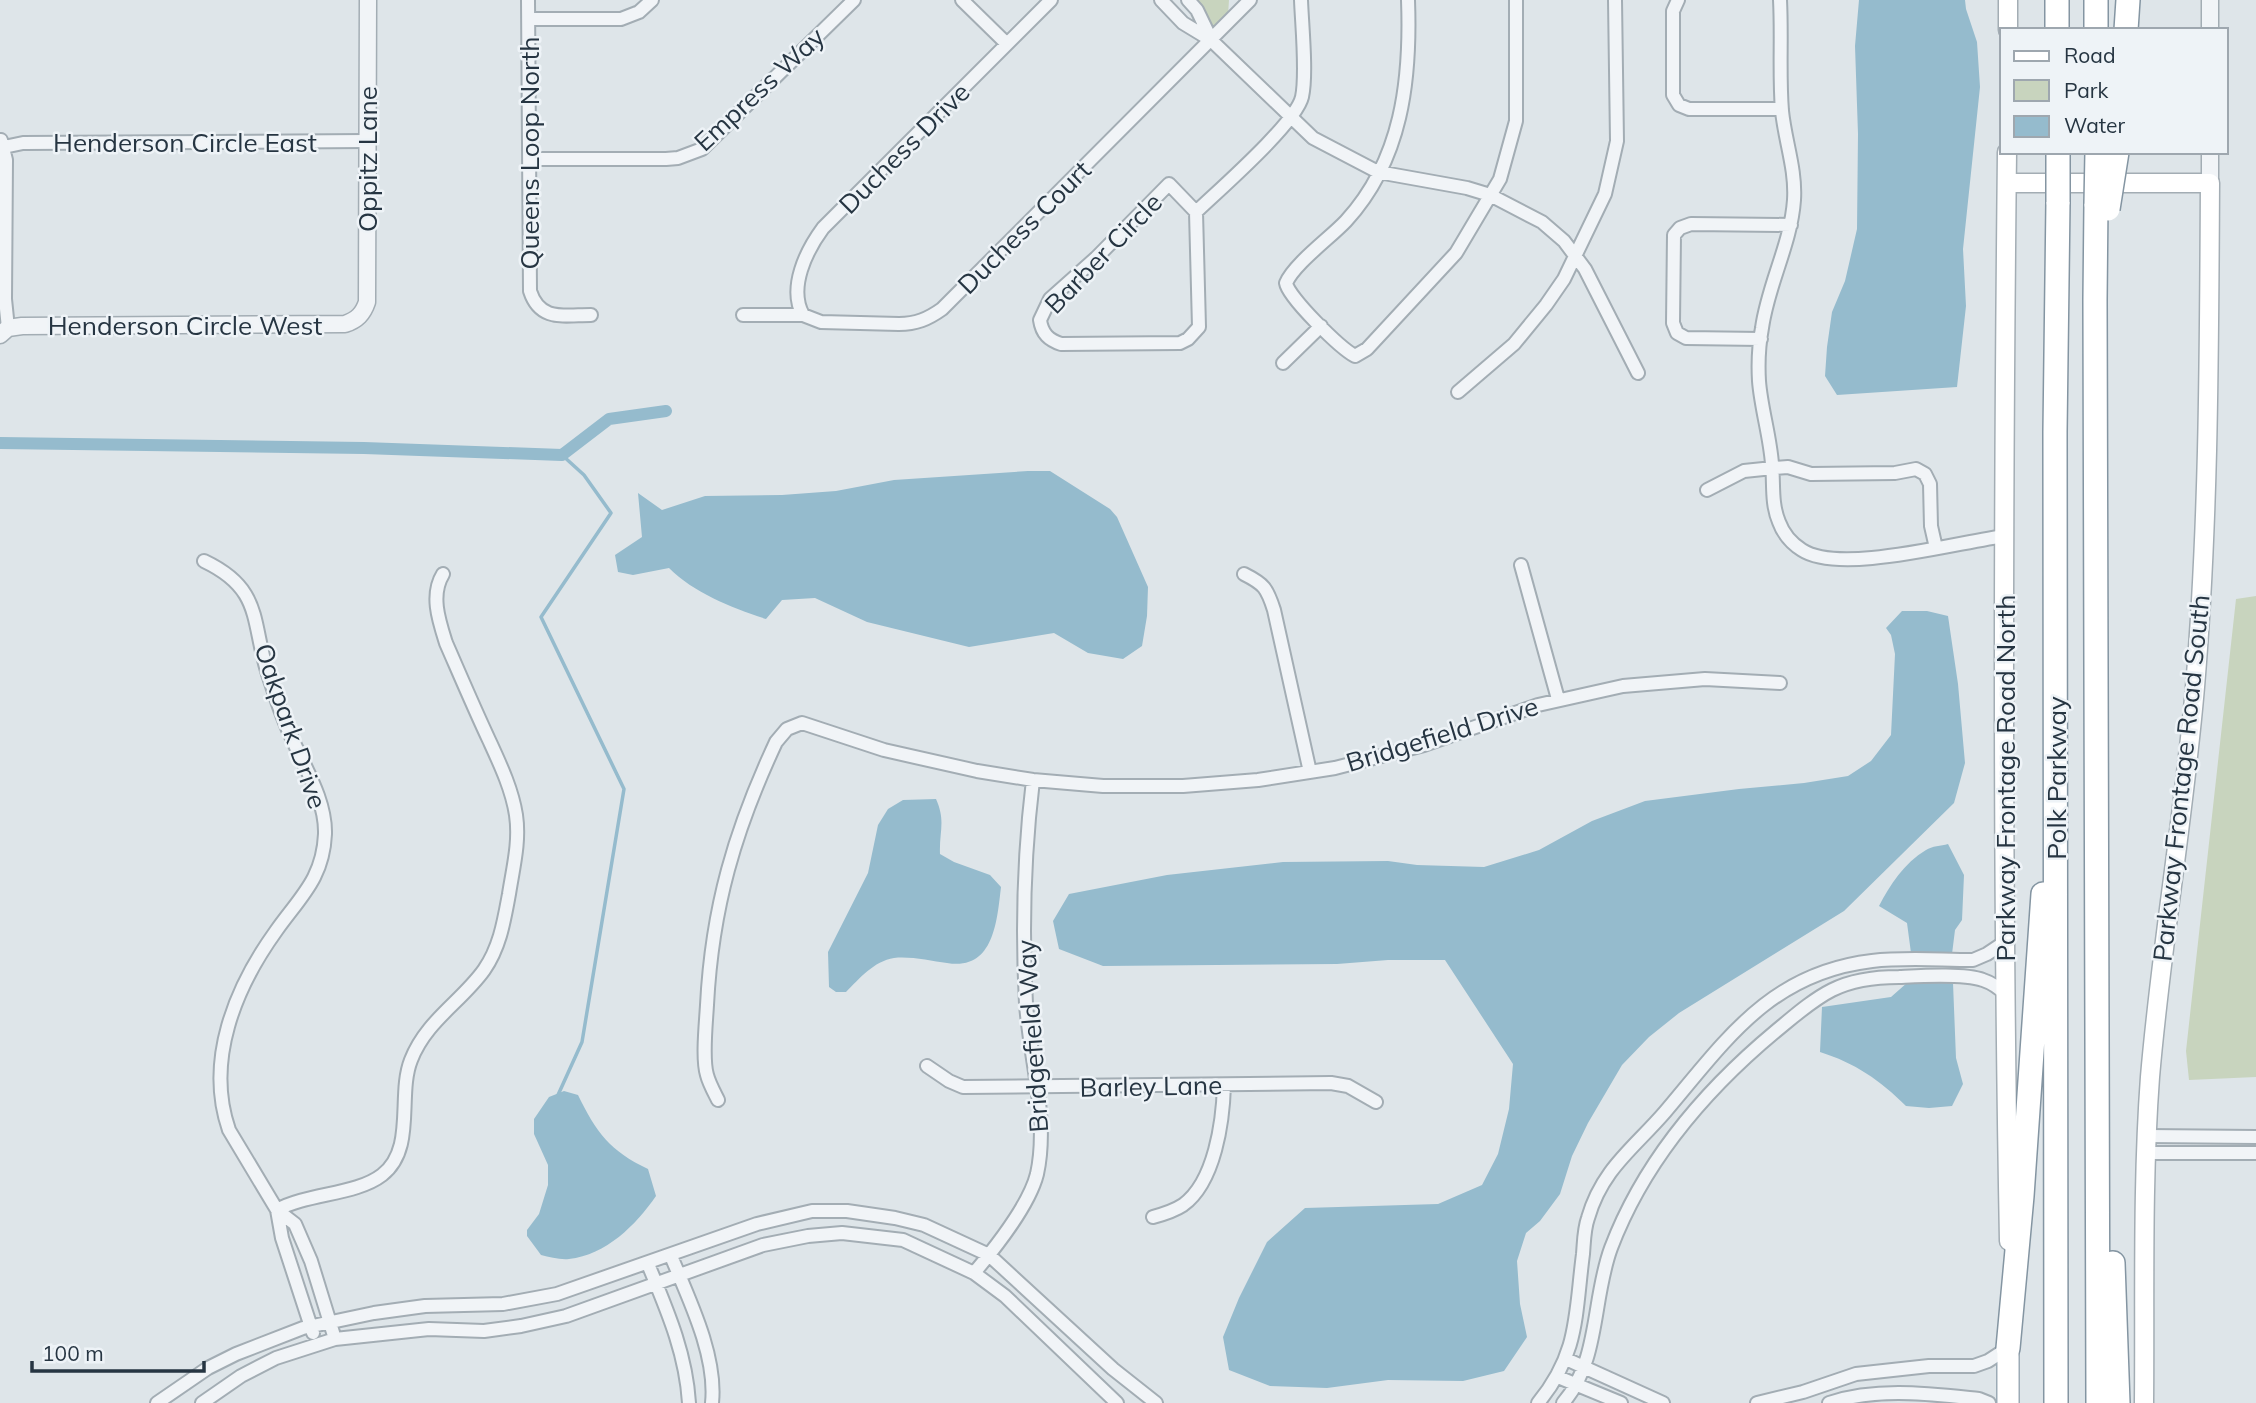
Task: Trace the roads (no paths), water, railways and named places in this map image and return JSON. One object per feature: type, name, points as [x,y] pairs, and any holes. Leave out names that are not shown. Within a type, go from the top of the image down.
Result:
[{"type":"highway","points":[[2057,0],[2057,28]]},
{"type":"highway","points":[[2096,0],[2096,28]]},
{"type":"highway","points":[[2126,28],[2128,0]]},
{"type":"highway","name":"Polk Parkway","points":[[2056,1403],[2055,432],[2058,154]]},
{"type":"highway","name":"Polk Parkway","points":[[2096,154],[2102,207],[2095,300],[2098,1403]]},
{"type":"highway","points":[[2102,207],[2116,154]]},
{"type":"highway","points":[[2008,1348],[2022,1196],[2040,922],[2056,755]]},
{"type":"highway","points":[[2098,950],[2106,1062],[2118,1403]]},
{"type":"main road","points":[[2008,0],[2008,28]]},
{"type":"main road","name":"Parkway Frontage Road North","points":[[2007,154],[2004,536],[2008,1403]]},
{"type":"main road","points":[[2007,183],[2210,183]]},
{"type":"main road","name":"Parkway Frontage Road South","points":[[2144,1403],[2147,1145],[2164,943],[2189,746],[2205,530],[2210,183]]},
{"type":"street","name":"Oppitz Lane","points":[[360,316],[367,302],[368,0]]},
{"type":"street","name":"Queens Loop North","points":[[528,0],[530,291],[535,306],[544,313],[592,315]]},
{"type":"street","points":[[529,19],[621,19],[639,12],[652,0]]},
{"type":"street","name":"Empress Way","points":[[529,159],[666,159],[678,158],[702,149],[854,0]]},
{"type":"street","points":[[962,0],[1007,44]]},
{"type":"street","name":"Duchess Drive","points":[[803,314],[797,302],[800,278],[806,258],[819,234],[1051,0]]},
{"type":"street","points":[[1161,0],[1183,23],[1211,40],[1313,138],[1378,172],[1467,188],[1490,195],[1542,222],[1564,241],[1576,256],[1596,288],[1638,373]]},
{"type":"street","points":[[1188,0],[1197,10],[1211,40]]},
{"type":"street","name":"Duchess Court","points":[[743,315],[803,314],[821,322],[899,324],[911,324],[931,317],[1001,252],[1251,0]]},
{"type":"street","points":[[1196,212],[1280,130],[1301,100],[1301,0]]},
{"type":"street","points":[[1408,0],[1408,59],[1403,106],[1388,157],[1362,202],[1348,219],[1287,278],[1286,286],[1289,291],[1347,352],[1355,356],[1367,349],[1456,253],[1500,179],[1516,121],[1516,0]]},
{"type":"street","points":[[1458,392],[1529,328],[1564,279],[1605,194],[1615,155],[1615,0]]},
{"type":"street","points":[[1678,0],[1673,11],[1673,95],[1679,104],[1689,109],[1782,109]]},
{"type":"street","points":[[1780,0],[1782,109],[1794,181],[1791,225],[1767,301],[1761,339],[1759,381],[1773,468],[1774,508],[1778,521],[1784,533],[1802,551],[1823,559],[1836,560],[1895,555],[2004,536]]},
{"type":"street","points":[[2210,0],[2210,28]]},
{"type":"street","name":"Henderson Circle East","points":[[2,143],[367,141]]},
{"type":"street","points":[[2,143],[6,160],[4,331]]},
{"type":"street","name":"Parkway Frontage Road South","points":[[2210,154],[2210,183]]},
{"type":"street","name":"Barber Circle","points":[[1169,184],[1196,212],[1199,327],[1188,339],[1180,342],[1133,344],[1061,344],[1044,334],[1040,320],[1050,299],[1096,258],[1169,184]]},
{"type":"street","points":[[1761,339],[1686,338],[1677,333],[1673,323],[1674,235],[1680,228],[1691,224],[1791,225]]},
{"type":"street","name":"Henderson Circle West","points":[[4,331],[345,324],[360,316]]},
{"type":"street","points":[[1283,363],[1321,326]]},
{"type":"street","points":[[1707,490],[1744,471],[1773,468],[1788,467],[1811,474],[1895,474],[1912,469],[1922,471],[1930,484],[1931,526],[1936,548]]},
{"type":"street","name":"Oakpark Drive","points":[[204,561],[225,570],[246,594],[257,623],[266,667],[280,710],[319,800],[325,830],[320,866],[313,881],[266,946],[247,978],[233,1013],[220,1066],[219,1090],[229,1130],[277,1210],[282,1238],[316,1345]]},
{"type":"street","points":[[1521,565],[1558,699]]},
{"type":"street","points":[[277,1210],[299,1200],[369,1183],[391,1167],[400,1148],[405,1083],[416,1047],[432,1024],[484,970],[497,947],[502,930],[516,851],[516,814],[505,776],[439,622],[436,601],[443,574]]},
{"type":"street","points":[[1244,574],[1261,582],[1275,610],[1310,772]]},
{"type":"street","name":"Bridgefield Drive","points":[[718,1100],[706,1071],[709,971],[715,920],[744,814],[783,732],[793,726],[807,724],[915,759],[1033,780],[1128,787],[1183,786],[1310,772],[1424,745],[1558,699],[1623,686],[1704,679],[1780,683]]},
{"type":"street","name":"Bridgefield Way","points":[[974,1273],[1018,1214],[1036,1176],[1041,1135],[1026,1006],[1026,875],[1033,780]]},
{"type":"street","points":[[1538,1403],[1558,1377],[1572,1343],[1587,1222],[1599,1188],[1619,1158],[1663,1114],[1729,1034],[1784,990],[1823,972],[1862,962],[1910,959],[1973,960],[2005,942]]},
{"type":"street","points":[[1563,1403],[1577,1385],[1584,1367],[1605,1272],[1622,1222],[1637,1191],[1689,1117],[1748,1055],[1798,1013],[1831,990],[1862,980],[1910,976],[1979,978],[2006,994]]},
{"type":"street","name":"Barley Lane","points":[[927,1066],[963,1087],[1331,1083],[1349,1086],[1376,1102]]},
{"type":"street","points":[[1153,1217],[1185,1204],[1203,1178],[1220,1130],[1224,1085]]},
{"type":"street","points":[[2147,1145],[2256,1138]]},
{"type":"street","points":[[2147,1145],[2256,1153]]},
{"type":"street","name":"Oakpark Drive","points":[[277,1210],[295,1224],[309,1257],[335,1339]]},
{"type":"street","points":[[157,1403],[208,1368],[236,1354],[310,1326],[425,1306],[503,1304],[557,1294],[757,1224],[812,1211],[895,1218],[924,1226],[989,1255],[1113,1368],[1156,1403]]},
{"type":"street","points":[[202,1403],[241,1376],[276,1358],[335,1339],[429,1329],[484,1331],[521,1326],[566,1316],[679,1276],[720,1258],[763,1245],[808,1236],[842,1233],[903,1240],[974,1273],[1005,1296],[1117,1403]]},
{"type":"street","points":[[671,1256],[711,1366],[712,1403]]},
{"type":"street","points":[[291,1266],[309,1257]]},
{"type":"street","points":[[648,1264],[683,1353],[689,1403]]},
{"type":"street","points":[[1757,1403],[1803,1392],[1856,1374],[1929,1366],[1974,1366],[1988,1361],[2008,1348]]},
{"type":"street","points":[[1566,1359],[1663,1403]]},
{"type":"street","points":[[1558,1377],[1621,1403]]},
{"type":"street","points":[[1829,1403],[1860,1394],[1900,1393],[1979,1399],[1989,1403]]},
{"type":"water","points":[[1859,0],[1965,0],[1977,42],[1980,87],[1963,249],[1966,306],[1957,387],[1837,395],[1825,376],[1832,312],[1845,281],[1857,229],[1855,46]]},
{"type":"water","points":[[1050,471],[1110,509],[1117,517],[1148,587],[1142,646],[1123,659],[1088,653],[1054,633],[969,647],[867,622],[815,598],[782,600],[766,619],[714,599],[669,568],[633,575],[618,572],[615,555],[642,537],[638,493],[662,510],[705,496],[836,491],[894,480]]},
{"type":"water","points":[[1902,611],[1927,611],[1948,616],[1958,684],[1965,763],[1954,803],[1844,911],[1679,1013],[1649,1037],[1622,1065],[1572,1156],[1560,1194],[1540,1221],[1526,1233],[1517,1261],[1520,1304],[1527,1337],[1504,1371],[1463,1381],[1388,1380],[1327,1388],[1270,1386],[1229,1370],[1223,1337],[1239,1298],[1267,1242],[1305,1208],[1438,1204],[1482,1185],[1498,1154],[1509,1109],[1513,1064],[1445,960],[1388,960],[1337,964],[1103,966],[1059,949],[1053,921],[1069,894],[1167,875],[1283,862],[1388,861],[1417,865],[1484,867],[1539,850],[1592,821],[1645,801],[1848,776],[1871,761],[1891,735],[1895,654],[1891,635],[1886,628]]},
{"type":"water","points":[[936,799],[941,820],[940,854],[990,875],[1001,887],[995,928],[990,941],[975,959],[963,963],[907,958],[887,960],[867,971],[846,992],[836,992],[829,987],[828,952],[868,873],[878,825],[888,809],[903,800]]},
{"type":"water","points":[[1948,844],[1964,875],[1962,920],[1955,930],[1952,954],[1911,953],[1907,923],[1879,906],[1893,882],[1911,861],[1928,849]]},
{"type":"water","points":[[1908,982],[1953,983],[1956,1058],[1963,1084],[1952,1106],[1906,1106],[1866,1073],[1845,1061],[1820,1052],[1822,1007],[1891,997]]},
{"type":"water","points":[[564,1091],[578,1095],[591,1120],[614,1147],[648,1169],[656,1196],[639,1218],[608,1245],[583,1256],[566,1259],[541,1255],[527,1236],[527,1230],[539,1214],[548,1185],[548,1165],[534,1134],[534,1119],[549,1097]]},
{"type":"waterway","points":[[0,443],[364,448],[562,455],[609,419],[666,411]]},
{"type":"waterway","points":[[558,1095],[582,1042],[624,789],[541,617],[611,513],[584,475],[562,455]]}]
